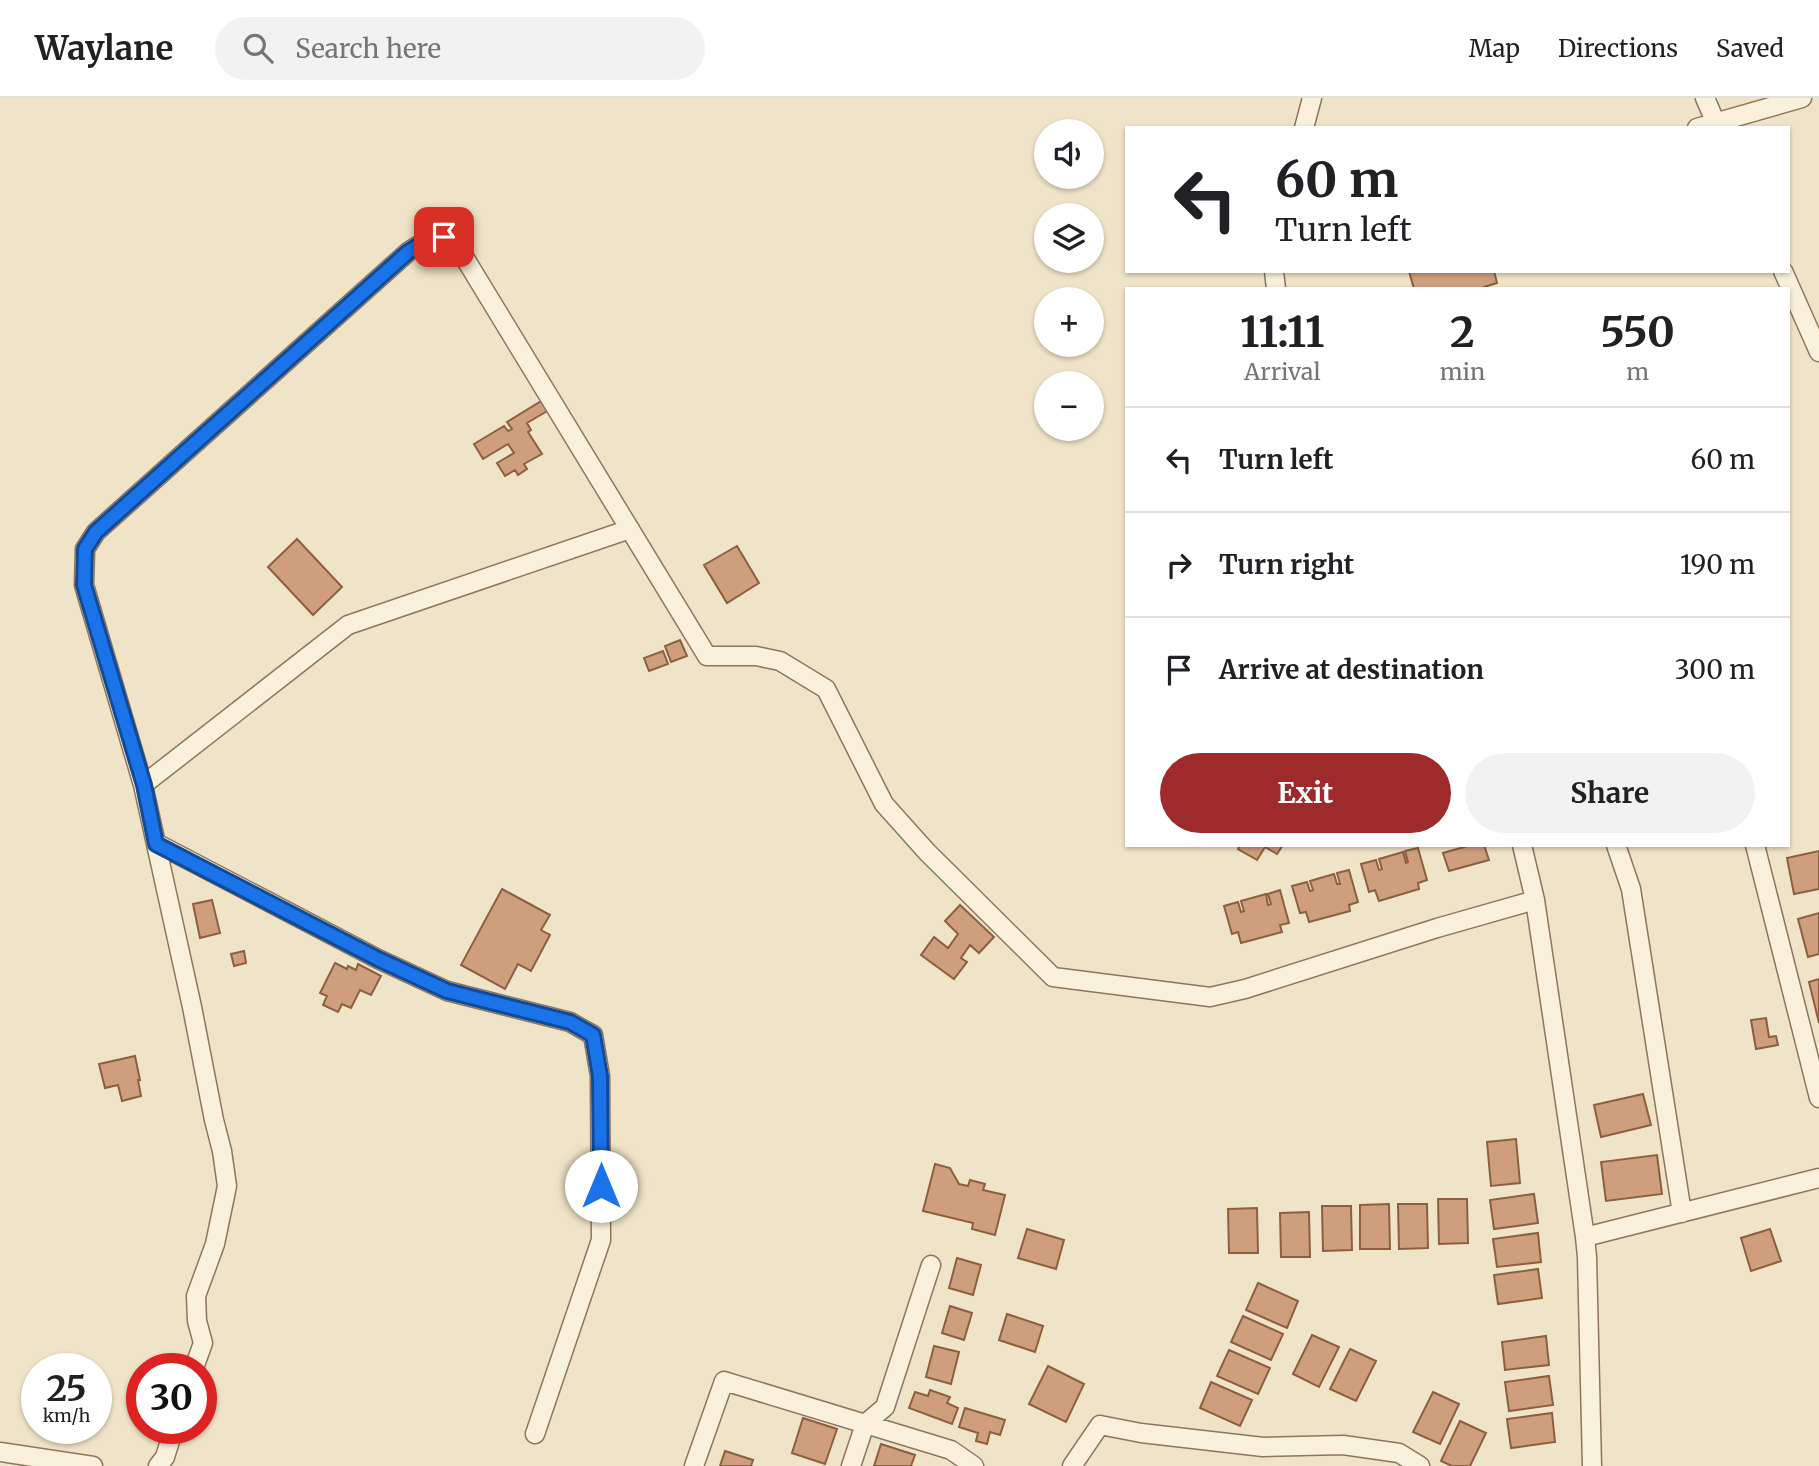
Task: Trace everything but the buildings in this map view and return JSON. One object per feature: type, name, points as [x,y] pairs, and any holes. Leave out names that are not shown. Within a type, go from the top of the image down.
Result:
[{"type":"street","points":[[1305,126],[1312,98]]},
{"type":"street","points":[[1705,98],[1717,125],[1802,98]]},
{"type":"street","points":[[199,1353],[203,1343],[197,1321],[196,1296],[215,1244],[227,1186],[222,1151],[144,785],[84,585],[85,549],[96,532],[408,252],[427,240],[444,237],[455,242],[707,656],[756,656],[780,661],[826,689],[884,804],[927,852],[1053,977],[1210,996],[1245,989],[1535,900]]},
{"type":"street","points":[[1784,273],[1819,352]]},
{"type":"street","points":[[144,785],[348,625],[630,529]]},
{"type":"street","points":[[156,844],[378,959],[447,991],[570,1022],[593,1035],[600,1076],[601,1240],[535,1434]]},
{"type":"street","points":[[1522,847],[1535,900],[1585,1237],[1591,1466]]},
{"type":"street","points":[[1617,847],[1631,889],[1682,1213]]},
{"type":"street","points":[[1756,847],[1819,1098]]},
{"type":"street","points":[[1585,1237],[1819,1178]]},
{"type":"street","points":[[851,1466],[865,1424],[885,1407],[931,1265]]},
{"type":"street","points":[[694,1466],[724,1381],[951,1450],[974,1466]]},
{"type":"street","points":[[1072,1466],[1100,1425],[1140,1433],[1263,1447],[1343,1445],[1399,1453],[1420,1466]]},
{"type":"street","points":[[158,1466],[165,1457],[169,1444]]},
{"type":"street","points":[[0,1452],[93,1466]]},
{"type":"route","points":[[444,237],[427,240],[408,252],[96,532],[85,549],[84,585],[144,785],[156,844],[378,959],[447,991],[570,1022],[593,1035],[600,1076],[601,1186]]}]
